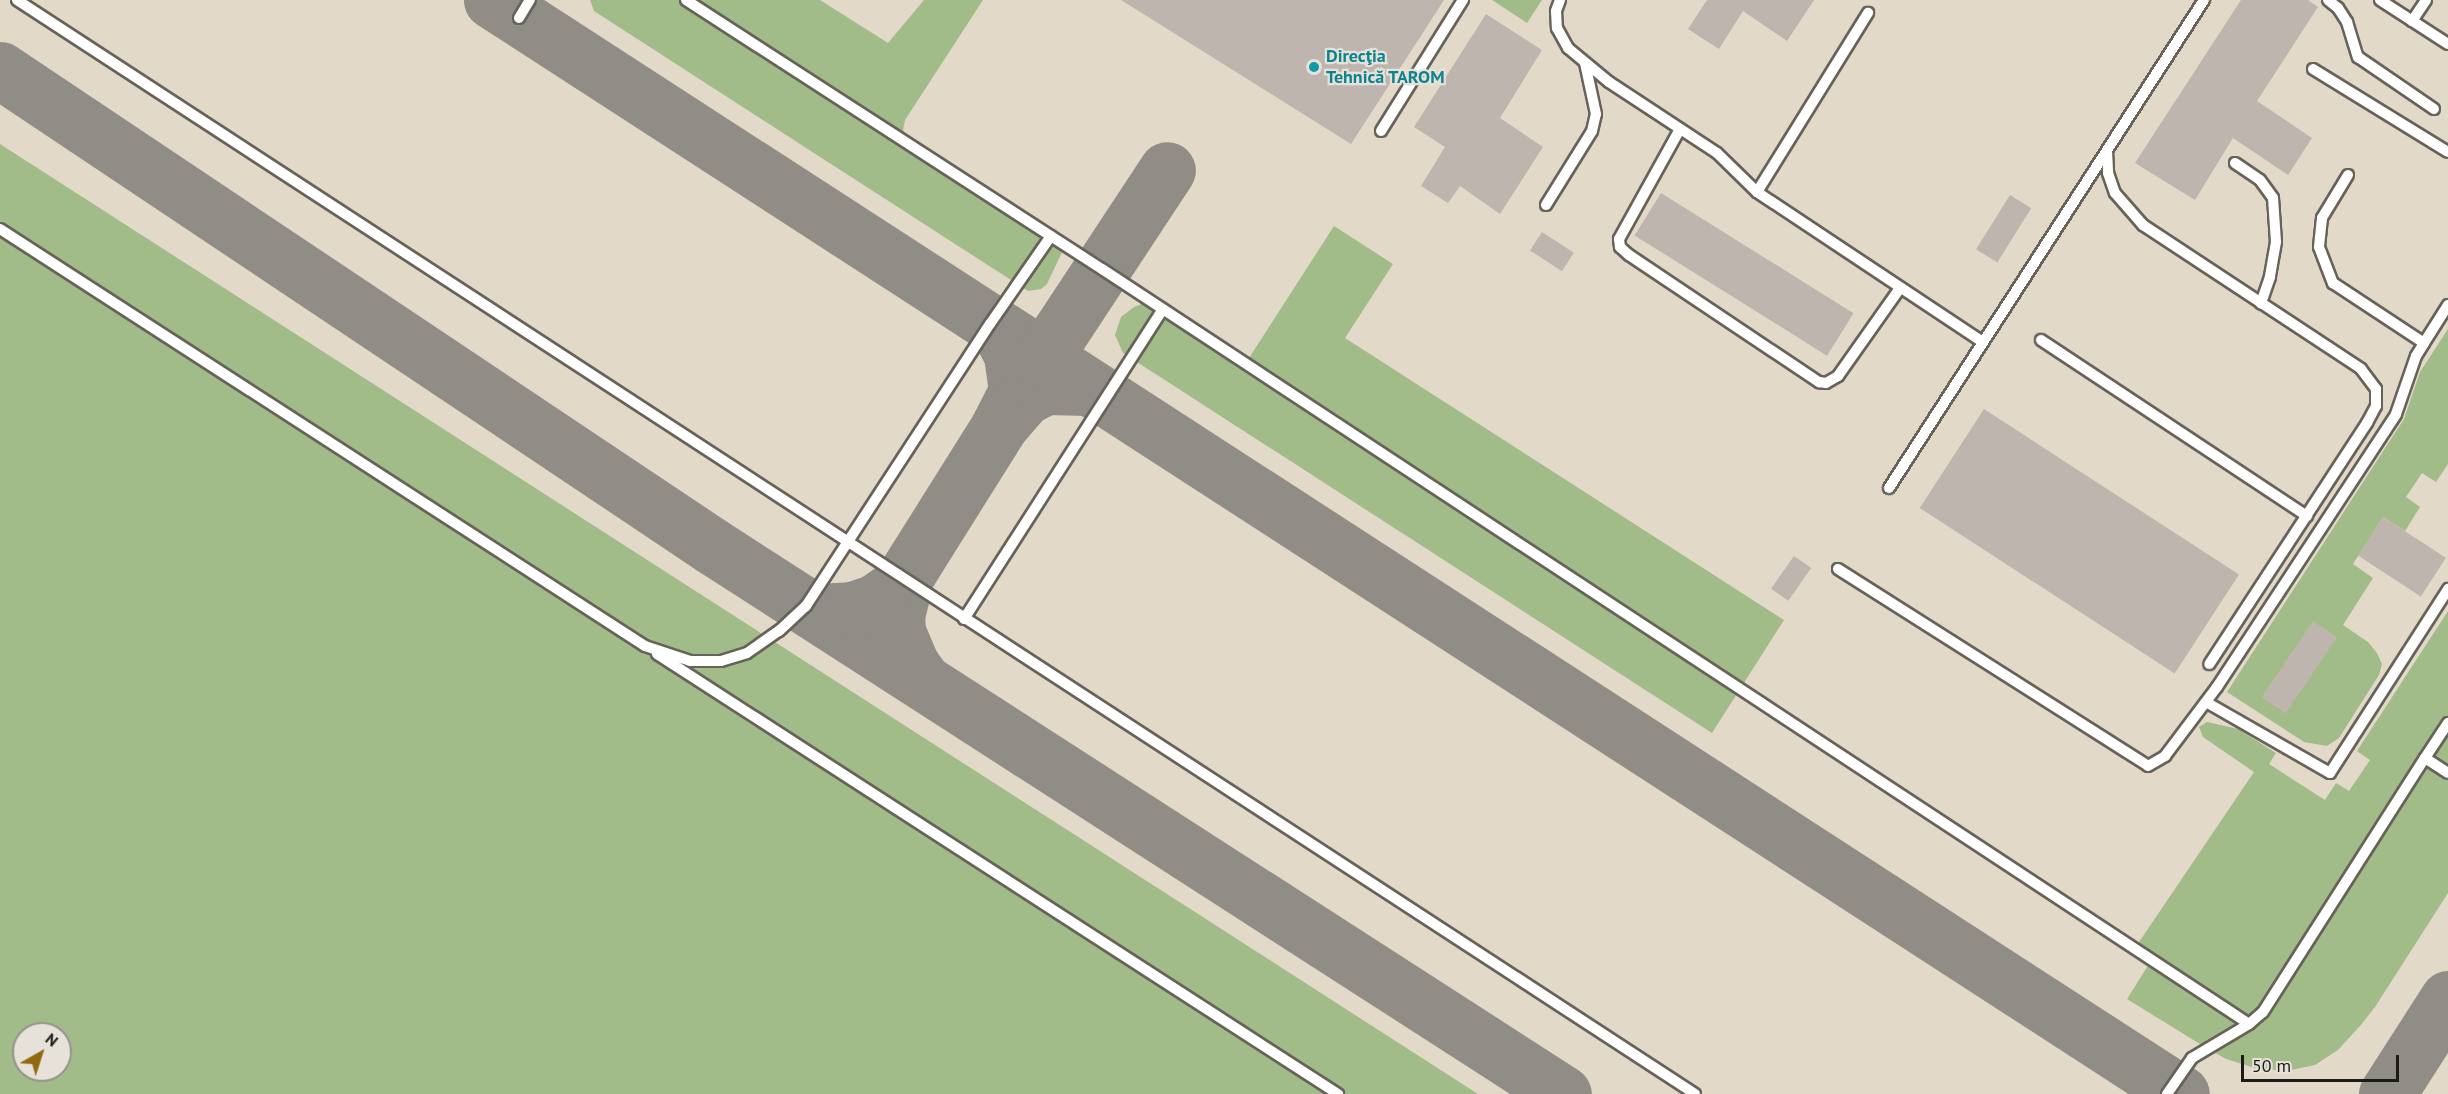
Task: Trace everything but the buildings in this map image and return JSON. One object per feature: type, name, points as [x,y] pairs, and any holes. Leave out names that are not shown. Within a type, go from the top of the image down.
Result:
[{"type":"lane","points":[[17,0],[964,620],[1695,1094]]},
{"type":"lane","points":[[519,18],[530,0]]},
{"type":"lane","points":[[686,0],[1163,309],[2248,1024]]},
{"type":"lane","points":[[1381,131],[1463,0]]},
{"type":"lane","points":[[1560,0],[1556,11],[1557,28],[1568,48],[1585,63],[1716,153],[1757,192],[1983,342]]},
{"type":"lane","points":[[1889,488],[2204,0]]},
{"type":"lane","points":[[2328,0],[2338,8],[2347,22],[2358,57],[2434,109]]},
{"type":"lane","points":[[2380,0],[2448,44]]},
{"type":"lane","points":[[2412,21],[2426,0]]},
{"type":"lane","points":[[1757,192],[1868,13]]},
{"type":"lane","points":[[1546,205],[1592,131],[1596,114],[1585,63]]},
{"type":"lane","points":[[2313,69],[2448,152]]},
{"type":"lane","points":[[1680,129],[1619,239],[1620,247],[1629,255],[1819,382],[1826,383],[1838,376],[1900,288]]},
{"type":"lane","points":[[2107,151],[2111,183],[2115,193],[2126,209],[2143,225],[2361,369],[2376,389],[2376,406],[2367,423],[2209,663]]},
{"type":"lane","points":[[2235,163],[2260,180],[2273,198],[2276,242],[2270,277],[2261,303]]},
{"type":"lane","points":[[2348,175],[2322,218],[2319,247],[2333,283],[2424,343]]},
{"type":"lane","points":[[0,229],[1338,1094]]},
{"type":"lane","points":[[645,646],[690,661],[722,661],[747,653],[779,632],[806,606],[983,333],[1051,236]]},
{"type":"lane","points":[[1838,569],[2148,766],[2165,756],[2206,702],[2396,414],[2416,356],[2448,305]]},
{"type":"lane","points":[[964,620],[1163,309]]},
{"type":"lane","points":[[2040,340],[2307,516]]},
{"type":"lane","points":[[2206,702],[2330,773],[2448,589]]},
{"type":"lane","points":[[2167,1094],[2192,1058],[2248,1024],[2263,1012],[2448,723]]},
{"type":"lane","points":[[2425,758],[2448,773]]},
{"type":"shaded area","points":[[0,0],[2448,0],[2448,1094],[0,1094]]},
{"type":"green space","points":[[590,0],[820,0],[888,43],[924,0],[983,0],[905,120],[903,130],[908,137],[1058,240],[1063,250],[1047,284],[1041,289],[1028,291],[594,11]]},
{"type":"green space","points":[[1492,0],[1542,0],[1527,23]]},
{"type":"green space","points":[[0,144],[1478,1094],[0,1094]]},
{"type":"green space","points":[[1334,226],[1393,264],[1345,338],[1784,620],[1712,733],[1123,353],[1115,335],[1121,317],[1134,307],[1157,298],[1249,358]]},
{"type":"green space","points":[[2448,329],[2448,464],[2436,482],[2422,473],[2406,497],[2420,507],[2405,531],[2383,517],[2353,564],[2373,578],[2343,625],[2368,642],[2377,653],[2382,664],[2379,675],[2339,738],[2327,746],[2304,742],[2227,692],[2404,419],[2420,372]]},
{"type":"green space","points":[[2448,611],[2448,893],[2375,1007],[2360,1026],[2338,1050],[2315,1065],[2286,1071],[2255,1068],[2226,1059],[2127,999],[2154,956],[2137,945],[2254,772],[2203,737],[2199,727],[2207,722],[2238,729],[2276,753],[2269,764],[2325,800],[2336,783],[2349,791],[2370,760],[2357,751]]},
{"type":"taxiway","points":[[492,0],[2181,1094]]},
{"type":"taxiway","points":[[0,70],[712,546],[1563,1094]]},
{"type":"taxiway","points":[[1043,358],[1167,170]]},
{"type":"taxiway","points":[[999,329],[1012,355],[1017,391],[1000,425],[1024,397],[1046,386],[1089,387]]},
{"type":"taxiway","points":[[906,575],[1000,425]]},
{"type":"taxiway","points":[[817,612],[852,610],[874,603],[894,589],[906,575],[896,616],[897,632],[911,665],[921,679]]},
{"type":"taxiway","points":[[2387,1094],[2448,999]]},
{"type":"place","name":"Direcţia Tehnică TAROM","points":[[1314,67]]}]
